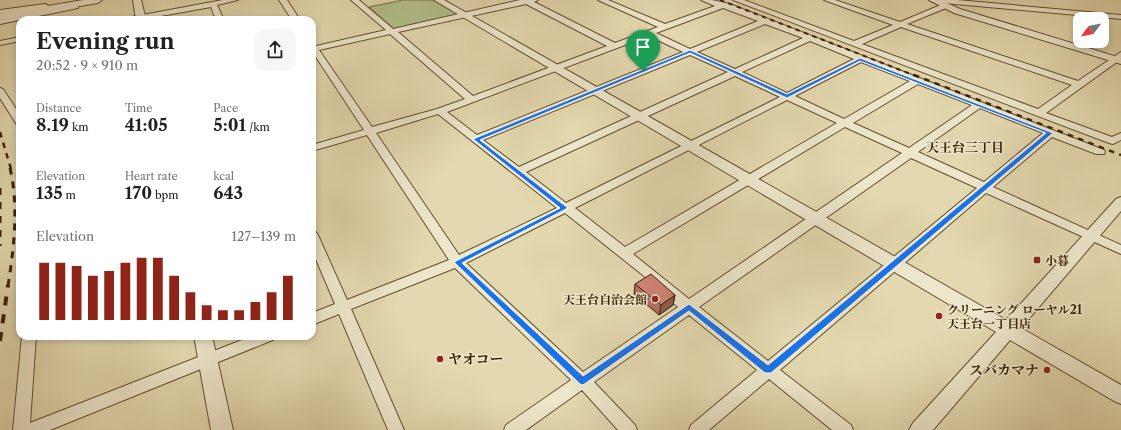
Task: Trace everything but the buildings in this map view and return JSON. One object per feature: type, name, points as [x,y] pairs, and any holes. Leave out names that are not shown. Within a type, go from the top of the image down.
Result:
[{"type":"street","points":[[0,17],[95,0]]},
{"type":"street","points":[[0,12],[95,0]]},
{"type":"street","points":[[32,16],[53,12],[95,0]]},
{"type":"street","points":[[136,0],[140,16]]},
{"type":"street","points":[[155,16],[234,0]]},
{"type":"street","points":[[283,0],[293,16]]},
{"type":"street","points":[[355,0],[471,99]]},
{"type":"street","points":[[438,0],[1121,395]]},
{"type":"street","points":[[602,0],[665,28]]},
{"type":"street","points":[[706,0],[722,6],[727,6],[808,39],[1100,152]]},
{"type":"street","points":[[737,0],[1113,141],[1121,136]]},
{"type":"street","points":[[828,0],[1080,85]]},
{"type":"street","points":[[933,0],[943,6],[1119,58]]},
{"type":"street","points":[[933,0],[1121,17]]},
{"type":"street","points":[[316,46],[528,1],[614,46]]},
{"type":"street","points":[[213,4],[218,16]]},
{"type":"street","points":[[316,147],[440,111],[722,6]]},
{"type":"street","points":[[855,44],[943,6]]},
{"type":"street","points":[[0,22],[16,19]]},
{"type":"street","points":[[476,139],[765,21]]},
{"type":"street","points":[[649,33],[1121,250]]},
{"type":"street","points":[[517,172],[808,39]]},
{"type":"street","points":[[0,43],[16,40]]},
{"type":"street","points":[[316,51],[457,262],[583,381],[629,430]]},
{"type":"street","points":[[1039,114],[1119,58]]},
{"type":"street","points":[[316,317],[457,262],[691,146],[860,59]]},
{"type":"street","points":[[625,253],[916,81]]},
{"type":"street","points":[[0,91],[16,114]]},
{"type":"street","points":[[512,430],[979,105]]},
{"type":"street","points":[[440,111],[517,172],[625,253],[689,307],[845,430]]},
{"type":"street","points":[[696,430],[1050,133]]},
{"type":"street","points":[[920,430],[1121,202]]},
{"type":"street","points":[[316,244],[396,430]]},
{"type":"street","points":[[21,430],[29,340]]},
{"type":"street","points":[[204,340],[222,430]]},
{"type":"street","points":[[31,430],[258,340]]},
{"type":"green space","points":[[403,0],[433,0],[459,15],[394,29],[369,7]]},
{"type":"railway","points":[[720,0],[916,76]]},
{"type":"railway","points":[[914,75],[1121,155]]},
{"type":"railway","points":[[0,132],[11,169]]},
{"type":"railway","points":[[8,286],[15,227],[13,183],[10,168]]},
{"type":"railway","points":[[0,188],[0,246]]},
{"type":"railway","points":[[0,341],[8,285]]},
{"type":"place","name":"小暮","points":[[1037,260]]},
{"type":"place","name":"天王台自治会館","points":[[655,299]]},
{"type":"place","name":"クリーニング ローヤル21 天王台一丁目店","points":[[939,316]]},
{"type":"place","name":"ヤオコー","points":[[440,359]]},
{"type":"place","name":"スバカマナ","points":[[1047,370]]},
{"type":"district","name":"天王台三丁目","points":[[965,147]]},
{"type":"route","points":[[690,52],[787,96],[860,59],[1050,133],[768,370],[689,307],[583,381],[457,262],[565,208],[476,139],[643,71],[690,52]]}]
